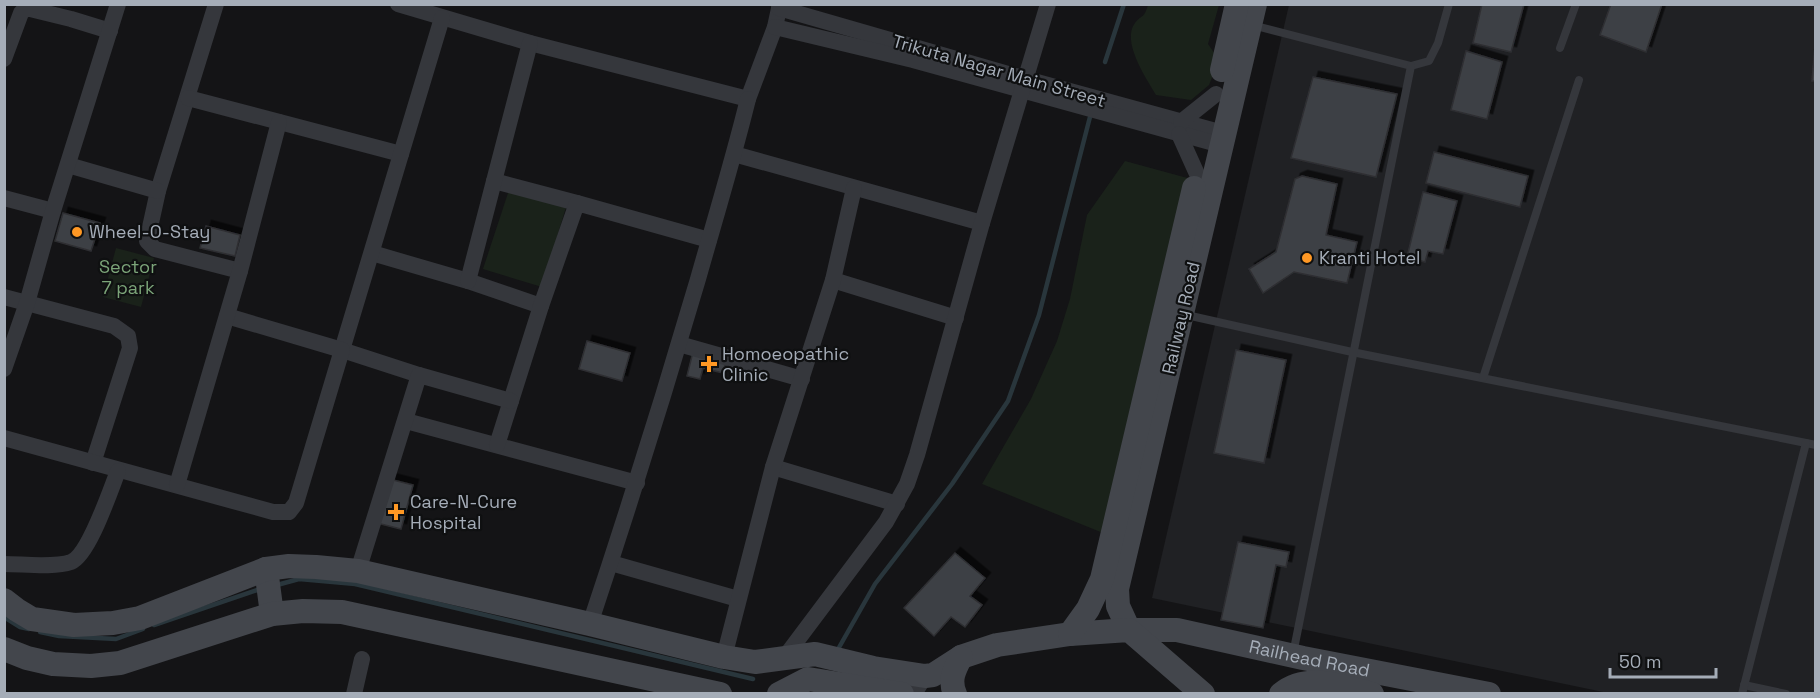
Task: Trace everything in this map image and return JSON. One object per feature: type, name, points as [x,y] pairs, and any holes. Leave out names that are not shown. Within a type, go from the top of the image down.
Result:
[{"type":"main road","points":[[1070,634],[1088,609],[1102,579],[1133,485],[1197,174],[1214,137],[1216,94],[1247,11]]},
{"type":"main road","name":"Railway Road","points":[[1129,630],[1118,606],[1117,589],[1133,485],[1182,314],[1214,137],[1247,11]]},
{"type":"main road","points":[[4,600],[32,619],[74,625],[113,624],[140,618],[289,566],[358,571],[724,657],[754,662],[815,654],[902,693]]},
{"type":"main road","points":[[267,575],[272,610]]},
{"type":"main road","points":[[4,649],[27,658],[53,664],[91,666],[120,663],[272,610],[342,612],[720,693]]},
{"type":"main road","points":[[1129,630],[1203,693]]},
{"type":"main road","name":"Railhead Road","points":[[920,685],[961,657],[997,645],[1070,634],[1177,630],[1292,656],[1489,693]]},
{"type":"main road","points":[[955,693],[952,686],[952,674],[961,657]]},
{"type":"main road","points":[[778,693],[808,679],[869,677],[920,685]]},
{"type":"main road","name":"Railhead Road","points":[[1281,693],[1300,682],[1312,681],[1372,693]]},
{"type":"street","points":[[4,369],[27,303],[53,211],[118,4]]},
{"type":"street","points":[[216,4],[158,190],[147,237],[149,245],[155,249],[240,271]]},
{"type":"street","points":[[398,4],[415,7],[442,18],[531,43],[748,99]]},
{"type":"street","points":[[784,658],[886,522],[907,484],[1047,4]]},
{"type":"street","points":[[590,624],[637,483],[735,154],[748,99],[775,27],[780,6]]},
{"type":"street","name":"Trikuta Nagar Main Street","points":[[780,6],[1025,85],[1214,137]]},
{"type":"street","points":[[4,59],[21,13],[26,9],[72,19],[110,31]]},
{"type":"street","points":[[4,438],[273,512],[282,514],[292,509],[442,18]]},
{"type":"street","points":[[775,27],[1025,85]]},
{"type":"street","points":[[468,281],[531,43]]},
{"type":"street","points":[[1197,174],[1180,128],[1216,94]]},
{"type":"street","points":[[188,98],[401,154]]},
{"type":"street","points":[[177,485],[240,271],[279,122]]},
{"type":"street","points":[[735,154],[982,223]]},
{"type":"street","points":[[68,165],[158,190]]},
{"type":"street","points":[[494,181],[709,240]]},
{"type":"street","points":[[724,657],[773,467],[833,280],[854,188]]},
{"type":"street","points":[[4,198],[53,211]]},
{"type":"street","points":[[497,446],[541,306],[577,203]]},
{"type":"street","points":[[372,253],[468,281],[541,306]]},
{"type":"street","points":[[833,280],[956,318]]},
{"type":"street","points":[[4,297],[114,326],[128,336],[130,348],[93,463]]},
{"type":"street","points":[[227,316],[511,401]]},
{"type":"street","points":[[679,344],[802,379]]},
{"type":"street","points":[[358,571],[419,375]]},
{"type":"street","points":[[406,422],[637,483]]},
{"type":"street","points":[[773,467],[897,504]]},
{"type":"street","points":[[4,564],[61,564],[77,559],[92,533],[118,471]]},
{"type":"street","points":[[610,563],[738,599]]},
{"type":"street","points":[[354,693],[362,659]]},
{"type":"lane","points":[[1247,11],[1411,66],[1429,61],[1438,43],[1449,4]]},
{"type":"lane","points":[[1560,48],[1576,4]]},
{"type":"lane","points":[[1292,656],[1411,66]]},
{"type":"lane","points":[[1483,378],[1579,80]]},
{"type":"lane","points":[[1182,314],[1352,352],[1815,445]]},
{"type":"lane","points":[[1786,693],[1743,689],[1806,443]]},
{"type":"shaded area","points":[[1289,5],[1815,5],[1815,693],[1608,693],[1152,598]]},
{"type":"green space","points":[[1148,5],[1219,5],[1208,44],[1219,60],[1209,85],[1191,100],[1156,95],[1136,59],[1131,31]]},
{"type":"green space","points":[[1125,161],[1191,179],[1108,535],[982,484],[1031,399],[1057,341],[1070,299],[1087,215]]},
{"type":"green space","points":[[509,190],[566,207],[542,287],[483,269]]},
{"type":"green space","name":"Sector 7 park","points":[[116,248],[154,258],[141,307],[103,297]]},
{"type":"building","points":[[1482,4],[1524,4],[1511,52],[1473,43]]},
{"type":"building","points":[[1611,4],[1662,4],[1646,52],[1600,35]]},
{"type":"building","points":[[1816,34],[1816,81],[1812,81]]},
{"type":"building","points":[[1466,51],[1502,62],[1487,119],[1451,110]]},
{"type":"building","points":[[1313,77],[1397,94],[1376,177],[1291,158]]},
{"type":"building","points":[[1434,152],[1528,176],[1520,207],[1426,183]]},
{"type":"building","points":[[1302,176],[1337,184],[1326,235],[1357,242],[1347,283],[1294,272],[1263,293],[1249,269],[1276,252],[1295,179]]},
{"type":"building","points":[[1423,192],[1457,201],[1443,254],[1428,251],[1425,262],[1407,257]]},
{"type":"building","name":"Wheel-O-Stay","points":[[63,213],[100,223],[91,251],[55,241]]},
{"type":"building","points":[[206,226],[240,235],[235,256],[200,248]]},
{"type":"building","points":[[587,341],[630,353],[622,381],[579,369]]},
{"type":"building","points":[[1236,350],[1286,360],[1264,463],[1214,453]]},
{"type":"building","points":[[693,352],[726,360],[723,373],[703,368],[700,379],[687,376]]},
{"type":"building","points":[[389,479],[413,485],[401,529],[377,523]]},
{"type":"building","points":[[1238,542],[1289,552],[1286,567],[1276,565],[1263,628],[1221,620]]},
{"type":"building","points":[[955,553],[985,578],[970,596],[982,605],[965,627],[951,617],[934,636],[904,608]]},
{"type":"waterway","points":[[1105,62],[1124,4]]},
{"type":"waterway","points":[[837,651],[875,584],[952,484],[1008,401],[1039,315],[1091,113]]},
{"type":"waterway","points":[[277,585],[299,579],[355,584],[753,679]]},
{"type":"waterway","points":[[154,625],[263,588]]},
{"type":"waterway","points":[[4,617],[20,627],[29,629]]},
{"type":"waterway","points":[[40,632],[59,636],[116,639],[143,629]]},
{"type":"place","name":"Wheel-O-Stay","points":[[77,232]]},
{"type":"place","name":"Kranti Hotel","points":[[1307,258]]},
{"type":"place","name":"Homoeopathic Clinic","points":[[709,364]]},
{"type":"place","name":"Care-N-Cure Hospital","points":[[396,512]]}]
